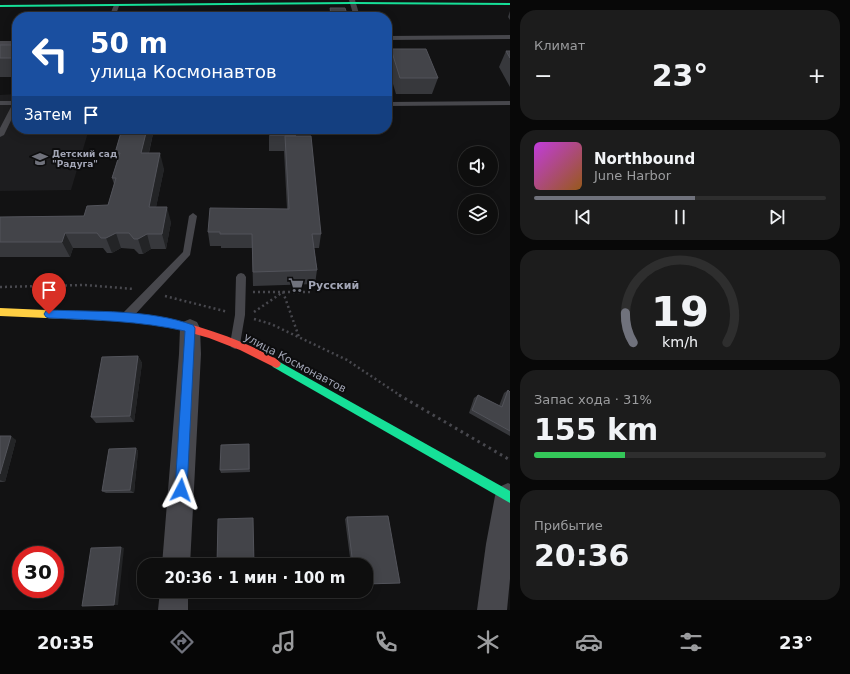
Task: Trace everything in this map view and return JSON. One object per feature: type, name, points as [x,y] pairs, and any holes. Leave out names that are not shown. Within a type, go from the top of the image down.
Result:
[{"type":"street","points":[[0,6],[116,6],[162,3],[353,2],[510,4]]},
{"type":"street","name":"улица Космонавтов","points":[[1,314],[126,317],[190,328],[222,338],[264,357],[509,496]]},
{"type":"street","points":[[176,558],[190,354],[190,328]]},
{"type":"street","points":[[492,610],[500,544],[509,496]]},
{"type":"street","points":[[173,610],[174,598]]},
{"type":"lane","points":[[353,2],[356,12]]},
{"type":"lane","points":[[114,12],[116,6]]},
{"type":"lane","points":[[392,38],[510,37]]},
{"type":"lane","points":[[0,43],[12,43]]},
{"type":"lane","points":[[0,103],[12,103]]},
{"type":"lane","points":[[392,104],[510,103]]},
{"type":"lane","points":[[0,135],[12,111]]},
{"type":"lane","points":[[126,317],[187,253],[193,216]]},
{"type":"lane","points":[[235,344],[240,315],[241,277]]},
{"type":"path","points":[[241,292],[313,292]]},
{"type":"path","points":[[252,313],[283,292]]},
{"type":"path","points":[[283,292],[299,337]]},
{"type":"shaded area","name":"Детский сад \"Радуга\"","points":[[12,94],[12,134],[88,134],[71,190],[0,191],[0,95]]},
{"type":"building","points":[[330,8],[345,8],[346,12],[331,12]]},
{"type":"building","points":[[0,45],[12,45],[12,58],[0,58]]},
{"type":"building","points":[[392,49],[426,49],[438,78],[400,78]]},
{"type":"building","points":[[506,51],[510,51],[510,58]]},
{"type":"building","points":[[121,134],[146,134],[141,153],[160,153],[149,207],[167,207],[162,234],[147,234],[138,239],[134,239],[129,233],[116,233],[106,238],[101,238],[97,233],[65,233],[62,242],[0,242],[0,217],[84,216],[87,206],[108,205],[116,178],[112,178],[120,153],[115,153]]},
{"type":"building","points":[[270,134],[296,134],[296,135]]},
{"type":"building","points":[[285,136],[311,136],[321,234],[312,234],[317,270],[253,272],[252,234],[220,234],[220,232],[208,232],[210,208],[289,209]]},
{"type":"building","points":[[138,356],[130,416],[91,417],[102,357]]},
{"type":"building","points":[[508,390],[510,392],[510,431],[472,410],[478,395],[502,407]]},
{"type":"building","points":[[0,436],[11,436],[0,474]]},
{"type":"building","points":[[249,444],[249,469],[220,470],[221,445]]},
{"type":"building","points":[[136,448],[130,490],[102,491],[109,449]]},
{"type":"building","points":[[388,516],[400,583],[373,584],[373,558],[352,558],[347,517]]},
{"type":"building","points":[[253,518],[254,558],[217,558],[218,519]]},
{"type":"building","points":[[121,547],[114,605],[82,606],[91,548]]},
{"type":"traffic: fast","points":[[0,6],[353,3],[510,4]]},
{"type":"traffic: fast","points":[[276,364],[510,497]]},
{"type":"traffic: slow","points":[[0,312],[138,318]]},
{"type":"traffic: jam","points":[[138,318],[174,324],[209,334],[243,347],[276,364]]},
{"type":"place","name":"Детский сад \"Радуга\"","points":[[40,159]]},
{"type":"place","name":"Русский","points":[[296,285]]},
{"type":"route","points":[[49,314],[126,317],[190,328],[190,354],[181,490]]}]
